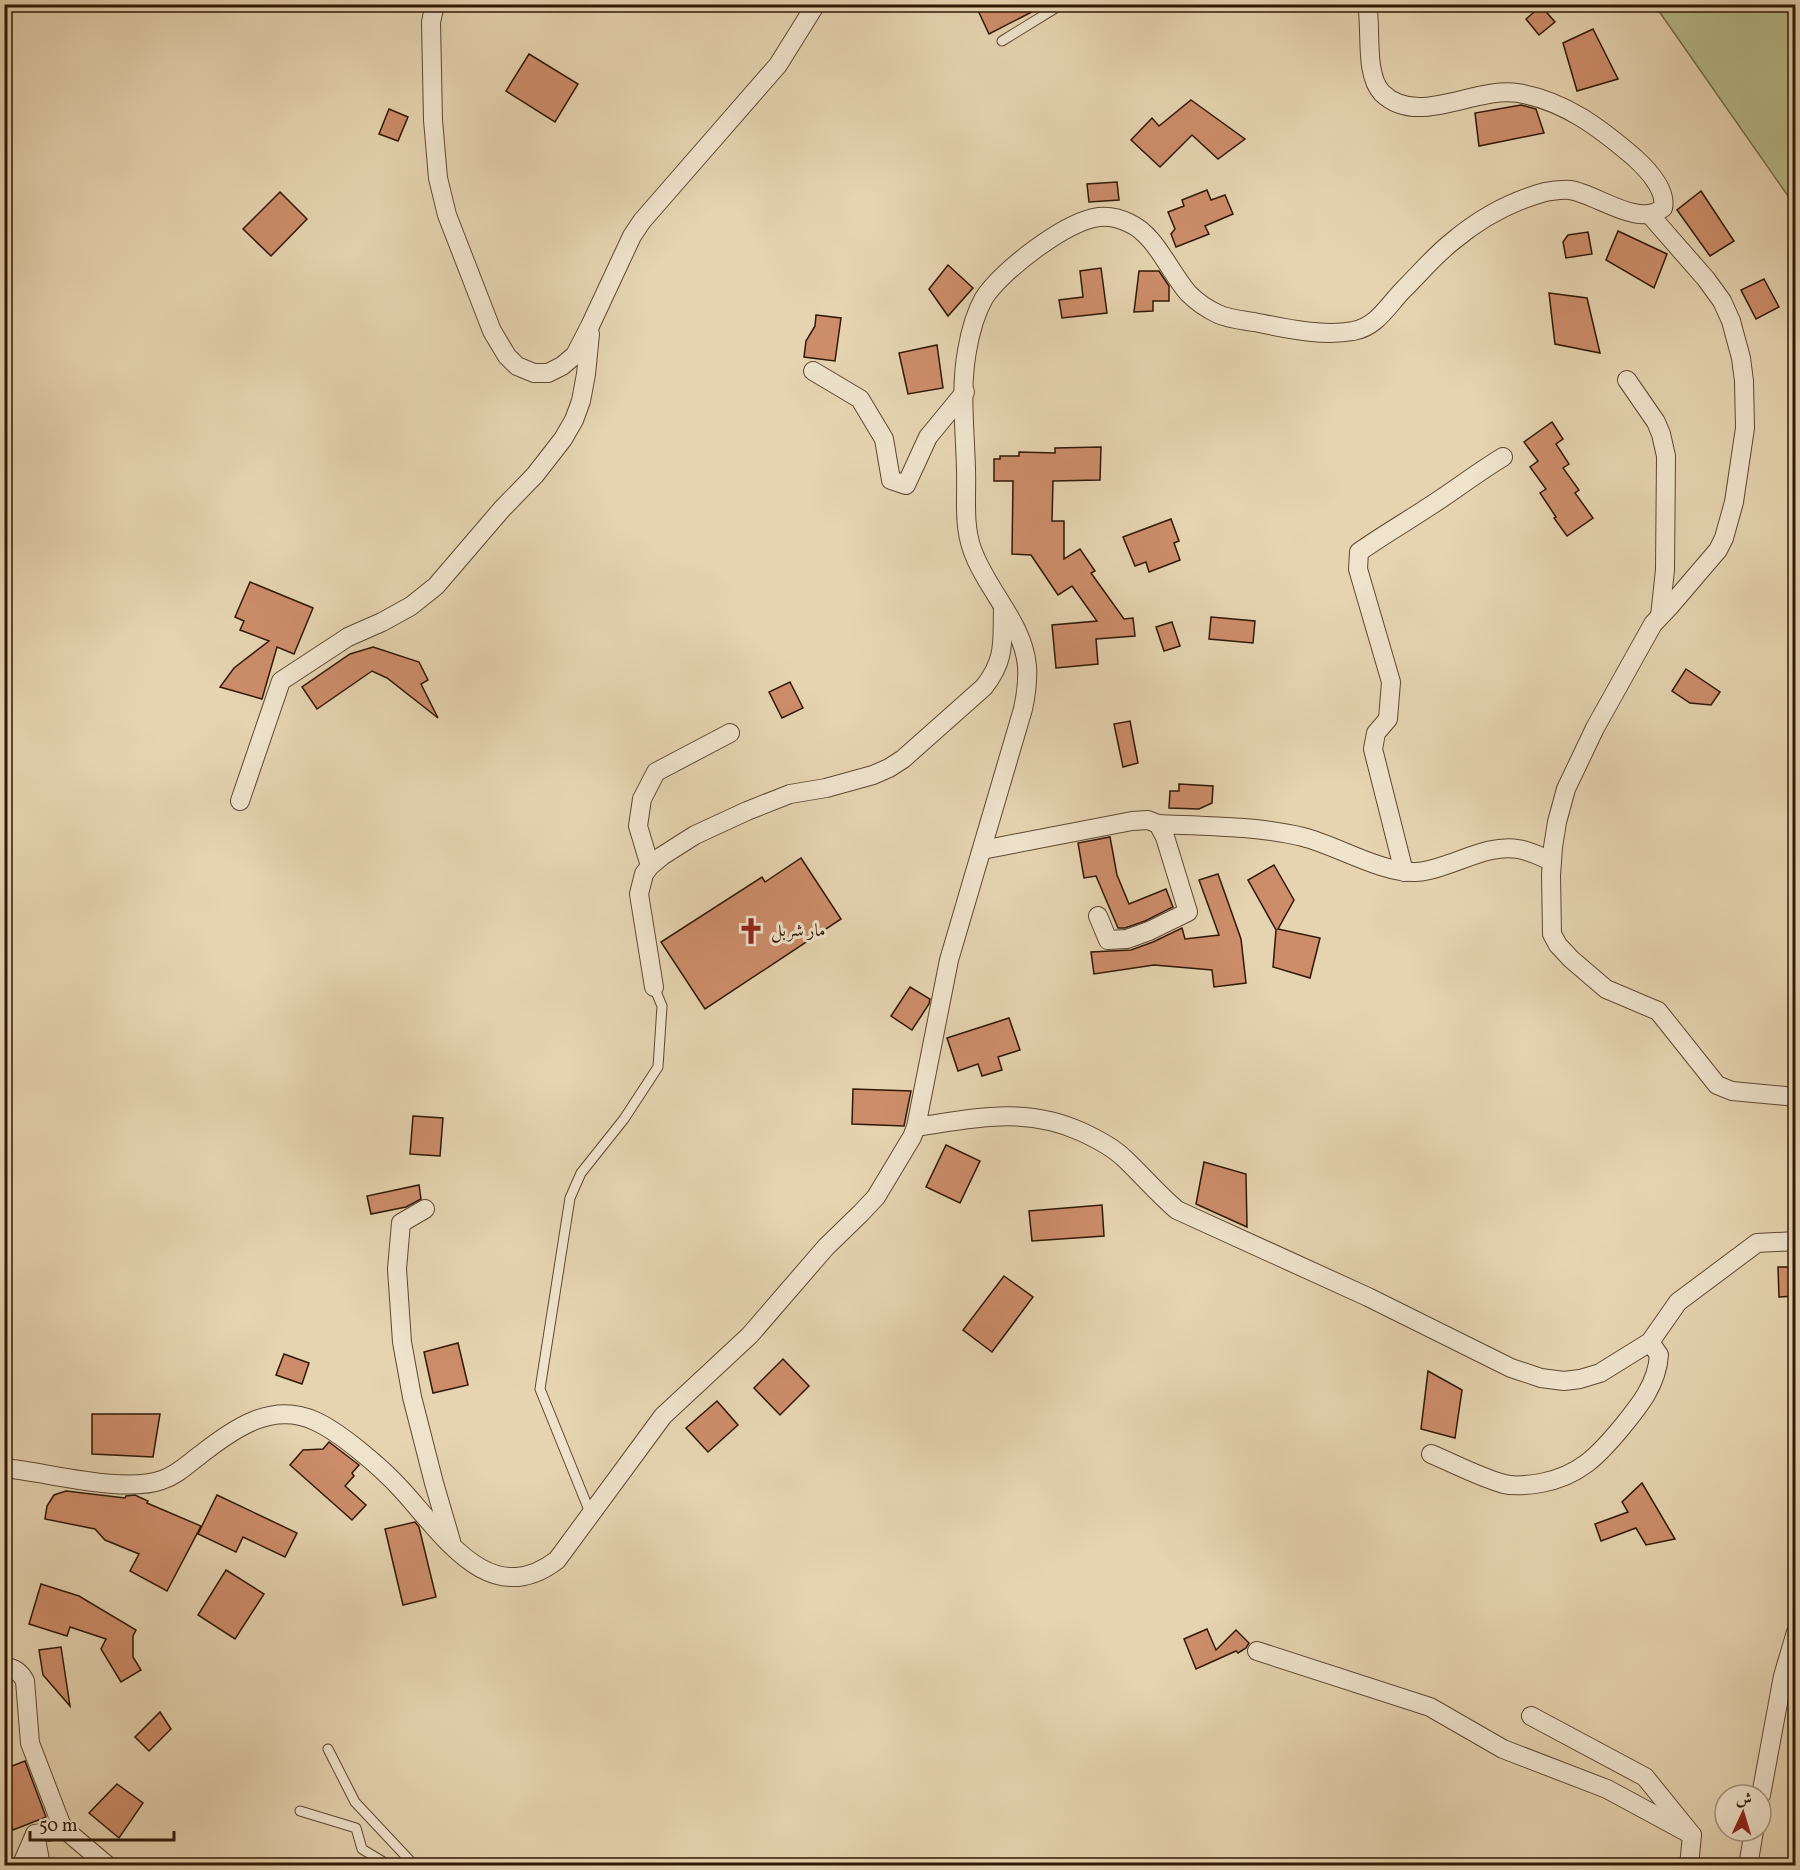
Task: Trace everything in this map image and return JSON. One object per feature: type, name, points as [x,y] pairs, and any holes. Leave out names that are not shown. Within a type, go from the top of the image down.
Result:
[{"type":"street","points":[[435,4],[432,22],[433,120],[438,177],[447,215],[492,331],[507,356],[517,366],[534,373],[548,373],[562,366],[575,355],[632,236],[642,221],[778,65],[816,4]]},
{"type":"street","points":[[4,1468],[102,1482],[147,1484],[176,1474],[220,1439],[252,1420],[284,1414],[299,1415],[317,1421],[369,1460],[400,1487],[452,1546],[479,1568],[494,1575],[510,1577],[531,1575],[557,1560],[663,1416],[750,1335],[826,1247],[876,1197],[916,1127],[949,960],[1023,709],[1026,689],[1027,663],[1020,638],[984,575],[972,550],[969,536],[964,392],[966,353],[978,312],[991,289],[1018,262],[1071,226],[1096,218],[1115,218],[1132,224],[1145,234],[1188,293],[1209,310],[1222,316],[1284,328],[1328,332],[1352,331],[1371,324],[1452,241],[1501,209],[1544,193],[1570,190],[1631,212],[1650,215],[1663,208],[1664,201],[1657,185],[1645,168],[1588,120],[1564,106],[1516,93],[1486,94],[1416,108],[1391,100],[1381,92],[1372,72],[1366,4]]},
{"type":"street","points":[[1650,215],[1707,279],[1722,301],[1731,321],[1741,358],[1745,428],[1734,502],[1724,538],[1718,550],[1646,634],[1595,728],[1566,789],[1557,822],[1552,861],[1552,934],[1558,945],[1571,959],[1606,989],[1658,1011],[1717,1085],[1732,1091],[1796,1097]]},
{"type":"street","points":[[240,801],[281,681],[348,637],[411,606],[436,586],[502,509],[536,475],[563,439],[574,420],[580,400],[586,374],[590,326]]},
{"type":"street","points":[[813,371],[860,399],[884,439],[891,480],[906,485],[928,437],[964,392]]},
{"type":"street","points":[[1627,380],[1656,422],[1666,456],[1665,570],[1660,616]]},
{"type":"street","points":[[1404,872],[1373,749],[1376,733],[1388,719],[1391,682],[1358,569],[1359,552],[1503,457]]},
{"type":"street","points":[[654,987],[639,894],[644,874],[650,866],[695,835],[747,811],[790,794],[826,788],[873,775],[903,759],[984,687],[994,675],[1002,652],[1003,608]]},
{"type":"street","points":[[650,866],[638,826],[642,799],[656,772],[730,733]]},
{"type":"street","points":[[982,850],[1132,821],[1148,820],[1158,824],[1225,828],[1296,836],[1404,872],[1425,872],[1484,852],[1504,848],[1529,851],[1552,861]]},
{"type":"street","points":[[1098,916],[1108,940],[1127,939],[1188,912],[1165,837],[1158,824]]},
{"type":"street","points":[[916,1127],[1002,1115],[1040,1118],[1067,1125],[1099,1139],[1124,1158],[1158,1195],[1177,1210],[1368,1297],[1511,1368],[1541,1378],[1564,1381],[1600,1373],[1650,1342],[1678,1302],[1757,1243],[1796,1241]]},
{"type":"street","points":[[424,1209],[401,1223],[397,1269],[402,1342],[412,1397],[452,1546]]},
{"type":"street","points":[[1431,1454],[1483,1477],[1506,1484],[1529,1485],[1556,1480],[1576,1472],[1602,1451],[1641,1405],[1653,1384],[1659,1355],[1650,1342]]},
{"type":"street","points":[[1763,1783],[1783,1676],[1796,1632]]},
{"type":"street","points":[[1257,1651],[1430,1707],[1503,1749],[1607,1789],[1692,1834]]},
{"type":"street","points":[[4,1666],[14,1669],[25,1681],[30,1743],[64,1829],[108,1866]]},
{"type":"street","points":[[1531,1716],[1645,1777],[1692,1834],[1689,1866]]},
{"type":"street","points":[[35,1834],[64,1829]]},
{"type":"street","points":[[21,1866],[35,1834]]},
{"type":"street","points":[[35,1834],[41,1866]]},
{"type":"street","points":[[1748,1866],[1752,1843]]},
{"type":"lane","points":[[1002,40],[1062,4]]},
{"type":"lane","points":[[591,1515],[540,1389],[570,1198],[581,1173],[624,1119],[658,1066],[662,1006],[654,987]]},
{"type":"lane","points":[[328,1749],[355,1802],[415,1866]]},
{"type":"lane","points":[[300,1811],[356,1828],[362,1848],[390,1866]]},
{"type":"green space","points":[[1656,5],[1795,5],[1795,206],[1656,7]]},
{"type":"building","points":[[975,4],[1047,4],[989,34]]},
{"type":"building","points":[[1541,6],[1555,22],[1539,35],[1526,19]]},
{"type":"building","points":[[1593,29],[1618,79],[1577,91],[1563,43]]},
{"type":"building","points":[[529,54],[578,84],[555,122],[506,91]]},
{"type":"building","points":[[1191,100],[1245,139],[1218,159],[1192,135],[1160,167],[1131,140],[1152,118],[1159,126]]},
{"type":"building","points":[[1521,105],[1536,109],[1544,133],[1479,146],[1475,113]]},
{"type":"building","points":[[389,109],[408,117],[398,141],[379,134]]},
{"type":"building","points":[[1117,182],[1119,200],[1089,202],[1087,184]]},
{"type":"building","points":[[1207,190],[1211,200],[1225,195],[1233,214],[1205,226],[1209,234],[1176,247],[1171,234],[1175,229],[1168,212],[1184,206],[1182,200]]},
{"type":"building","points":[[1701,191],[1734,241],[1710,256],[1677,210]]},
{"type":"building","points":[[280,192],[307,219],[271,256],[243,229]]},
{"type":"building","points":[[1618,231],[1667,254],[1654,288],[1606,260]]},
{"type":"building","points":[[1588,232],[1592,254],[1566,258],[1563,242],[1568,235]]},
{"type":"building","points":[[948,265],[973,288],[948,316],[929,289]]},
{"type":"building","points":[[1101,268],[1107,313],[1062,318],[1059,300],[1083,297],[1080,271]]},
{"type":"building","points":[[1139,271],[1159,271],[1169,286],[1169,301],[1153,301],[1153,311],[1134,312]]},
{"type":"building","points":[[1764,279],[1779,307],[1756,319],[1741,290]]},
{"type":"building","points":[[1549,293],[1587,298],[1600,353],[1555,344]]},
{"type":"building","points":[[816,315],[841,318],[835,361],[804,357],[806,341],[815,326]]},
{"type":"building","points":[[937,345],[943,388],[908,394],[899,353]]},
{"type":"building","points":[[1552,422],[1563,439],[1556,444],[1569,464],[1563,468],[1579,490],[1575,493],[1593,518],[1567,536],[1540,493],[1546,489],[1530,467],[1538,461],[1524,442]]},
{"type":"building","points":[[1101,447],[1100,480],[1053,481],[1052,521],[1064,521],[1064,559],[1080,549],[1095,571],[1091,573],[1124,619],[1133,618],[1135,636],[1096,639],[1098,664],[1056,668],[1052,625],[1097,621],[1072,586],[1058,595],[1031,555],[1012,554],[1013,481],[994,481],[994,459],[1000,459],[1000,456],[1019,456],[1019,452],[1055,453],[1055,448]]},
{"type":"building","points":[[1171,519],[1179,541],[1174,543],[1180,560],[1149,572],[1146,562],[1135,566],[1123,537]]},
{"type":"building","points":[[250,582],[313,608],[294,654],[277,647],[262,699],[220,687],[234,668],[269,641],[240,630],[244,621],[235,617]]},
{"type":"building","points":[[1211,617],[1255,621],[1253,643],[1209,639]]},
{"type":"building","points":[[1172,622],[1180,646],[1164,651],[1156,627]]},
{"type":"building","points":[[373,647],[419,662],[428,680],[421,684],[438,718],[387,678],[372,671],[317,709],[302,687],[350,654]]},
{"type":"building","points":[[1686,669],[1720,692],[1711,705],[1690,703],[1672,691]]},
{"type":"building","points":[[790,682],[803,708],[782,718],[769,692]]},
{"type":"building","points":[[1130,721],[1138,763],[1123,767],[1114,724]]},
{"type":"building","points":[[1179,784],[1213,786],[1212,803],[1199,809],[1169,808],[1170,791],[1179,791]]},
{"type":"building","points":[[1110,837],[1117,875],[1129,904],[1166,889],[1173,907],[1145,921],[1118,928],[1096,876],[1084,878],[1078,843]]},
{"type":"building","name":"مار شربل","points":[[801,858],[841,919],[705,1009],[661,942],[762,877],[765,882]]},
{"type":"building","points":[[1274,865],[1294,900],[1278,929],[1320,938],[1310,978],[1273,967],[1276,930],[1248,880]]},
{"type":"building","points":[[1218,874],[1241,939],[1246,983],[1214,987],[1212,970],[1154,965],[1094,974],[1091,952],[1131,950],[1182,928],[1185,939],[1219,935],[1199,880]]},
{"type":"building","points":[[910,987],[930,999],[912,1030],[891,1016]]},
{"type":"building","points":[[1009,1018],[1020,1050],[998,1057],[1002,1070],[982,1076],[978,1064],[958,1071],[947,1038]]},
{"type":"building","points":[[853,1089],[911,1091],[904,1126],[852,1124]]},
{"type":"building","points":[[413,1116],[443,1118],[440,1156],[410,1154]]},
{"type":"building","points":[[946,1145],[980,1161],[960,1203],[926,1187]]},
{"type":"building","points":[[1204,1162],[1246,1174],[1247,1227],[1196,1204]]},
{"type":"building","points":[[419,1185],[421,1199],[406,1207],[371,1214],[367,1196]]},
{"type":"building","points":[[1102,1205],[1104,1236],[1032,1241],[1029,1211]]},
{"type":"building","points":[[1778,1267],[1796,1267],[1796,1296],[1779,1297]]},
{"type":"building","points":[[1004,1276],[1033,1297],[992,1352],[963,1330]]},
{"type":"building","points":[[458,1343],[468,1385],[433,1393],[424,1352]]},
{"type":"building","points":[[284,1354],[309,1363],[302,1384],[276,1375]]},
{"type":"building","points":[[783,1359],[809,1386],[780,1415],[754,1388]]},
{"type":"building","points":[[1428,1371],[1462,1390],[1455,1438],[1421,1429]]},
{"type":"building","points":[[717,1401],[738,1425],[708,1452],[686,1428]]},
{"type":"building","points":[[92,1414],[160,1414],[153,1457],[92,1454]]},
{"type":"building","points":[[329,1442],[359,1465],[352,1473],[354,1476],[345,1486],[366,1505],[352,1520],[290,1465],[303,1450],[323,1449]]},
{"type":"building","points":[[1642,1483],[1675,1539],[1646,1545],[1636,1528],[1601,1541],[1595,1524],[1628,1512],[1622,1502]]},
{"type":"building","points":[[66,1491],[125,1498],[135,1495],[148,1501],[147,1503],[201,1526],[167,1591],[130,1571],[139,1554],[105,1540],[95,1529],[45,1519],[47,1506],[54,1495]]},
{"type":"building","points":[[217,1495],[297,1533],[285,1557],[243,1537],[236,1552],[198,1534]]},
{"type":"building","points":[[415,1522],[419,1527],[436,1597],[403,1605],[385,1529]]},
{"type":"building","points":[[226,1570],[264,1594],[235,1639],[198,1615]]},
{"type":"building","points":[[41,1584],[79,1596],[136,1630],[133,1636],[133,1657],[141,1670],[121,1682],[101,1649],[106,1639],[70,1627],[67,1636],[29,1624]]},
{"type":"building","points":[[1207,1629],[1216,1650],[1236,1630],[1249,1643],[1238,1653],[1236,1651],[1196,1669],[1184,1639]]},
{"type":"building","points":[[61,1647],[70,1706],[43,1675],[39,1650]]},
{"type":"building","points":[[160,1712],[171,1729],[149,1751],[135,1737]]},
{"type":"building","points":[[25,1761],[46,1817],[13,1830],[4,1808],[4,1769]]},
{"type":"building","points":[[117,1784],[143,1803],[119,1838],[89,1813]]},
{"type":"place","name":"مار شربل","points":[[751,931]]}]
